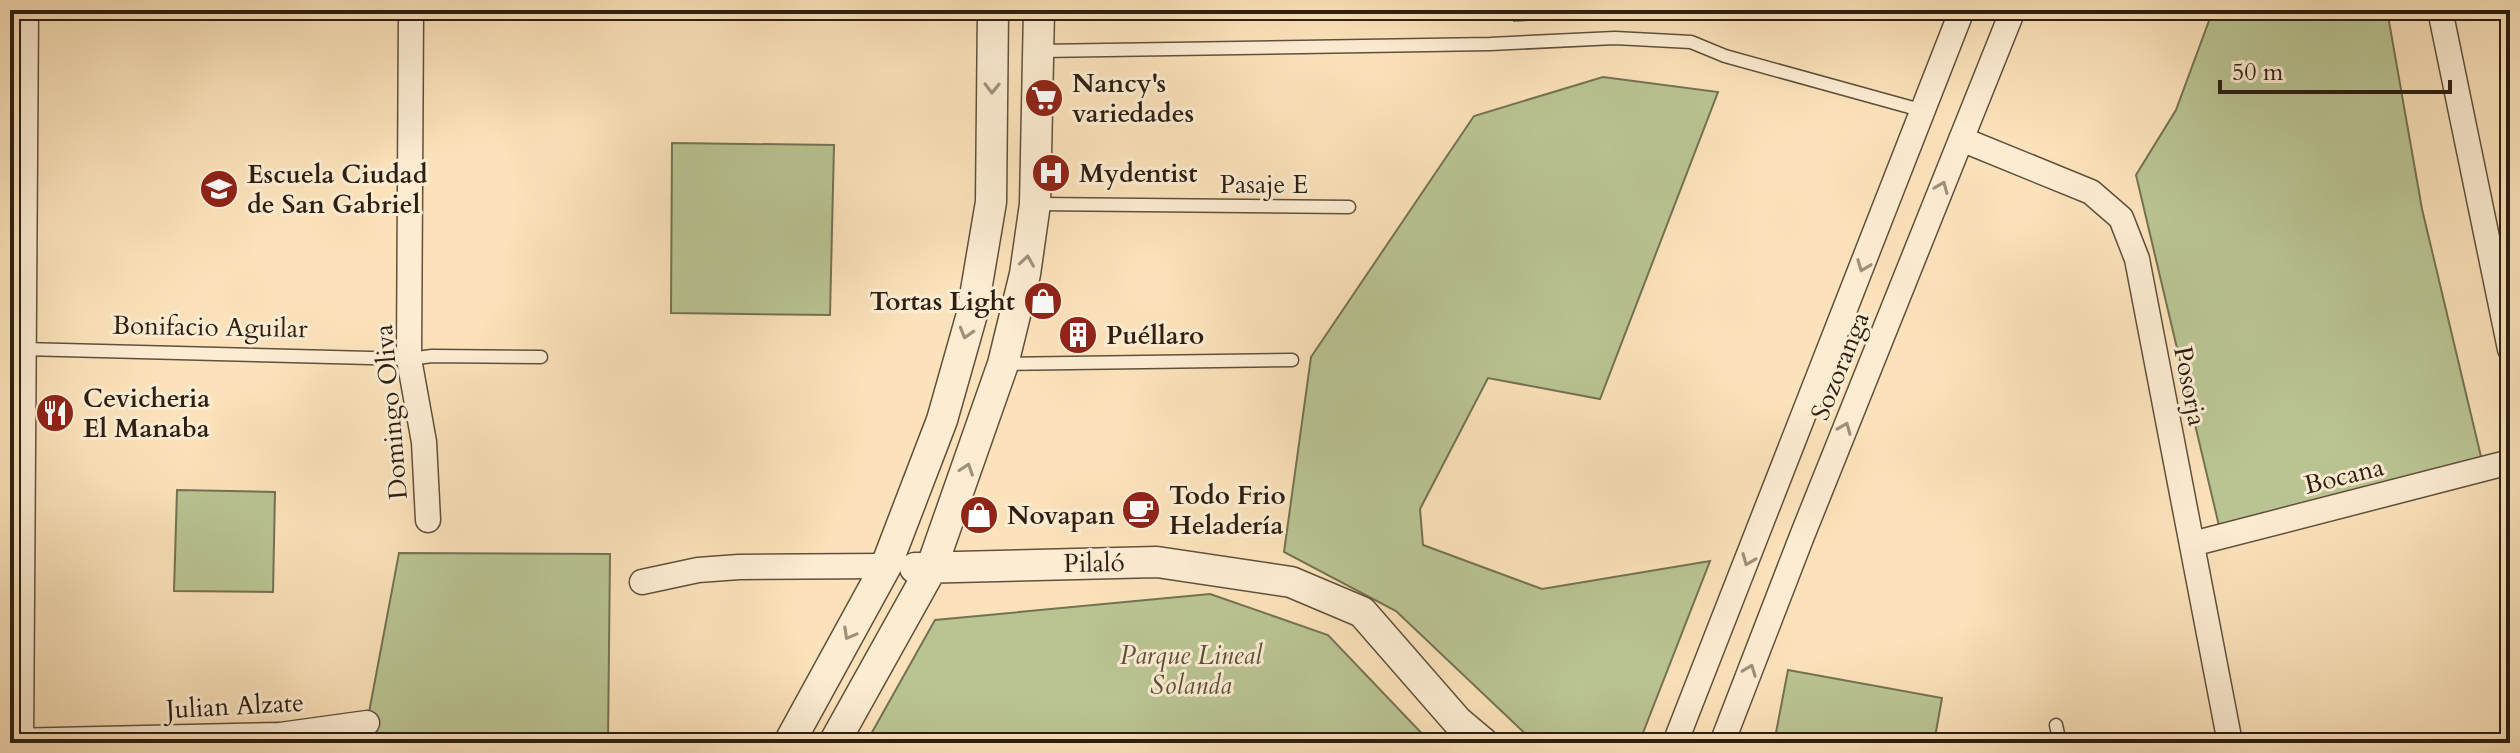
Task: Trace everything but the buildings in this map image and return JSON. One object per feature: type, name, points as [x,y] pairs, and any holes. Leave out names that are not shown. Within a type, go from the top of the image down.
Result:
[{"type":"street","points":[[17,742],[17,349],[26,10]]},
{"type":"street","name":"Domingo Oliva","points":[[411,10],[409,359],[424,442],[428,520]]},
{"type":"street","points":[[789,743],[886,566],[942,420],[972,314],[991,202],[993,10]]},
{"type":"street","points":[[834,743],[931,569],[1003,364],[1025,274],[1035,204],[1039,10]]},
{"type":"street","name":"Sozoranga","points":[[1675,743],[1962,10]]},
{"type":"street","name":"Sozoranga","points":[[1722,743],[2013,10]]},
{"type":"street","points":[[2440,10],[2510,349]]},
{"type":"street","name":"Posorja","points":[[1961,139],[2091,192],[2121,218],[2137,259],[2230,743]]},
{"type":"street","name":"Bocana","points":[[2192,544],[2510,462]]},
{"type":"street","points":[[1764,519],[1802,536]]},
{"type":"street","name":"Pilaló","points":[[642,582],[698,570],[739,567],[886,566],[931,569],[1157,562],[1291,582],[1362,612],[1458,722],[1483,743]]},
{"type":"street","name":"Julian Alzate","points":[[17,742],[264,735],[303,737],[367,723]]},
{"type":"lane","points":[[1040,51],[1490,44],[1615,38],[1691,42],[1725,56],[1924,111]]},
{"type":"lane","name":"Pasaje E","points":[[1035,204],[1349,207]]},
{"type":"lane","name":"Bonifacio Aguilar","points":[[17,349],[409,359],[432,356],[541,357]]},
{"type":"lane","points":[[1003,364],[1292,360]]},
{"type":"lane","points":[[2056,725],[2060,743]]},
{"type":"green space","points":[[1514,10],[1689,10],[1514,21]]},
{"type":"green space","points":[[2213,10],[2387,10],[2422,209],[2483,465],[2220,530],[2136,175],[2176,110]]},
{"type":"green space","points":[[1603,77],[1718,92],[1600,399],[1488,378],[1420,509],[1423,545],[1542,589],[1710,561],[1639,743],[1535,743],[1396,611],[1284,552],[1311,357],[1474,116]]},
{"type":"green space","points":[[672,143],[834,145],[830,315],[671,313]]},
{"type":"green space","points":[[177,490],[275,492],[273,592],[174,591]]},
{"type":"green space","points":[[399,553],[610,554],[608,743],[383,743],[367,723]]},
{"type":"green space","name":"Parque Lineal Solanda","points":[[1210,594],[1328,635],[1431,743],[866,743],[935,620]]},
{"type":"green space","points":[[1788,670],[1942,698],[1934,743],[1774,743]]},
{"type":"place","name":"Nancy's variedades","points":[[1044,98]]},
{"type":"place","name":"Mydentist","points":[[1051,173]]},
{"type":"place","name":"Escuela Ciudad de San Gabriel","points":[[219,189]]},
{"type":"place","name":"Tortas Light","points":[[1043,301]]},
{"type":"place","name":"Puéllaro","points":[[1078,335]]},
{"type":"place","name":"Cevicheria El Manaba","points":[[55,413]]},
{"type":"place","name":"Todo Frio Heladería","points":[[1141,510]]},
{"type":"place","name":"Novapan","points":[[979,515]]}]
